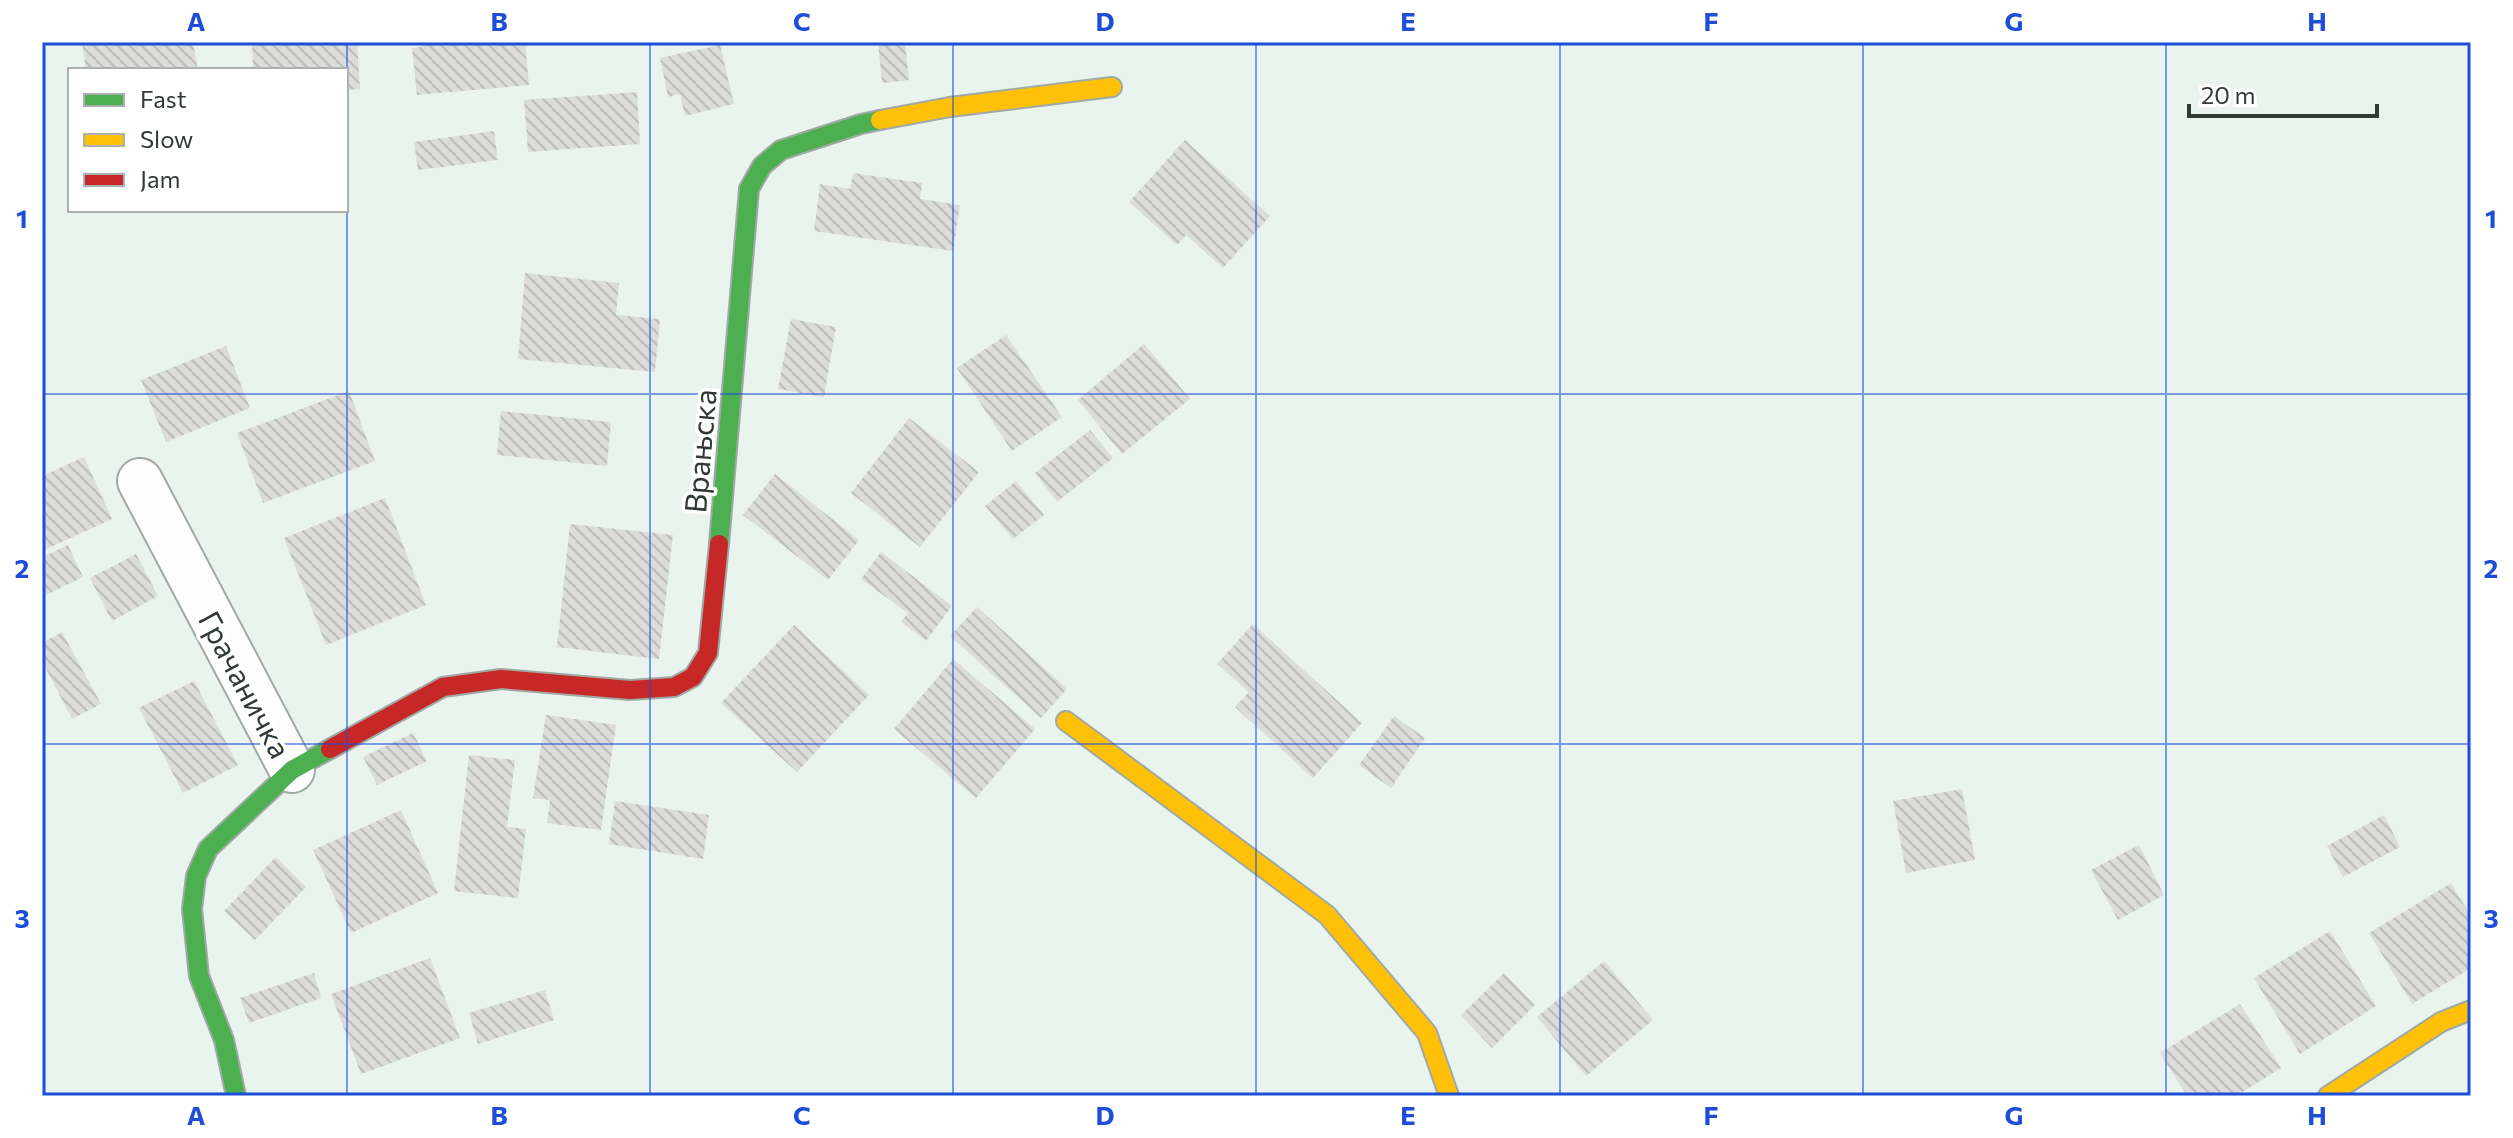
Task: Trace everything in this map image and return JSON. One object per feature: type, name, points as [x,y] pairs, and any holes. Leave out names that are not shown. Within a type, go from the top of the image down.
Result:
[{"type":"street","name":"Врањска","points":[[292,770],[443,687],[501,679],[630,690],[674,687],[693,677],[708,653],[728,459],[749,189],[762,166],[781,150],[861,124],[950,107],[1112,87]]},
{"type":"street","name":"Грачаничка","points":[[140,481],[292,770],[208,849],[196,876],[192,909],[199,976],[224,1040],[236,1096]]},
{"type":"street","points":[[1066,721],[1327,915],[1427,1033],[1449,1096]]},
{"type":"street","points":[[2328,1096],[2441,1022],[2471,1010]]},
{"type":"building","points":[[82,42],[193,42],[198,68],[86,68]]},
{"type":"building","points":[[252,42],[357,42],[360,89],[348,90],[348,68],[253,68]]},
{"type":"building","points":[[421,42],[525,42],[529,85],[417,95],[412,48],[421,47]]},
{"type":"building","points":[[878,42],[905,42],[909,80],[882,83]]},
{"type":"building","points":[[720,45],[734,104],[685,116],[680,94],[668,97],[660,58]]},
{"type":"building","points":[[637,92],[640,144],[528,152],[524,100]]},
{"type":"building","points":[[494,131],[498,160],[418,170],[414,142]]},
{"type":"building","points":[[1185,140],[1270,216],[1223,268],[1186,235],[1177,245],[1129,202]]},
{"type":"building","points":[[853,173],[922,183],[920,199],[960,205],[953,251],[814,231],[820,184],[850,189]]},
{"type":"building","points":[[525,273],[619,283],[616,315],[660,319],[655,372],[518,359]]},
{"type":"building","points":[[791,319],[836,327],[824,397],[778,389]]},
{"type":"building","points":[[1006,335],[1062,417],[1012,451],[957,368]]},
{"type":"building","points":[[1144,344],[1190,399],[1122,454],[1078,400]]},
{"type":"building","points":[[226,346],[250,408],[166,442],[141,380]]},
{"type":"building","points":[[349,391],[375,461],[263,503],[237,433]]},
{"type":"building","points":[[501,411],[611,422],[607,466],[497,455]]},
{"type":"building","points":[[909,418],[979,472],[920,547],[851,493]]},
{"type":"building","points":[[1090,430],[1113,458],[1057,502],[1035,473]]},
{"type":"building","points":[[84,457],[112,519],[42,551],[42,476]]},
{"type":"building","points":[[775,474],[859,540],[828,580],[743,515]]},
{"type":"building","points":[[1016,481],[1044,515],[1013,539],[985,506]]},
{"type":"building","points":[[385,498],[426,605],[326,645],[284,538]]},
{"type":"building","points":[[570,524],[673,535],[659,659],[557,647]]},
{"type":"building","points":[[68,545],[83,577],[42,597],[42,557]]},
{"type":"building","points":[[881,552],[952,606],[926,641],[901,622],[908,613],[861,579]]},
{"type":"building","points":[[136,554],[158,596],[112,621],[90,578]]},
{"type":"building","points":[[977,607],[1067,689],[1041,718],[950,636]]},
{"type":"building","points":[[1253,624],[1362,723],[1313,778],[1235,707],[1249,692],[1217,664]]},
{"type":"building","points":[[794,625],[869,695],[797,772],[721,703]]},
{"type":"building","points":[[62,632],[101,704],[72,719],[42,661],[42,643]]},
{"type":"building","points":[[953,659],[1035,729],[976,798],[894,729]]},
{"type":"building","points":[[194,681],[238,765],[183,793],[139,708]]},
{"type":"building","points":[[546,715],[616,725],[601,830],[547,823],[550,800],[533,798]]},
{"type":"building","points":[[1394,716],[1425,738],[1391,788],[1359,765]]},
{"type":"building","points":[[413,733],[427,761],[377,785],[363,757]]},
{"type":"building","points":[[469,755],[515,760],[507,827],[526,829],[518,898],[454,891]]},
{"type":"building","points":[[1962,789],[1975,860],[1906,873],[1893,801]]},
{"type":"building","points":[[615,801],[709,815],[703,859],[609,844]]},
{"type":"building","points":[[401,810],[438,893],[351,933],[313,850]]},
{"type":"building","points":[[2384,815],[2400,847],[2343,877],[2327,846]]},
{"type":"building","points":[[2139,845],[2164,895],[2118,920],[2091,870]]},
{"type":"building","points":[[276,857],[306,887],[255,940],[224,911]]},
{"type":"building","points":[[2451,883],[2471,916],[2471,968],[2412,1004],[2369,933]]},
{"type":"building","points":[[2330,931],[2376,1006],[2300,1054],[2254,978]]},
{"type":"building","points":[[430,958],[460,1038],[361,1074],[331,994]]},
{"type":"building","points":[[1604,961],[1653,1020],[1586,1076],[1537,1017]]},
{"type":"building","points":[[314,973],[321,998],[249,1023],[240,998]]},
{"type":"building","points":[[1504,973],[1535,1005],[1492,1048],[1461,1015]]},
{"type":"building","points":[[545,990],[554,1020],[478,1044],[469,1013]]},
{"type":"building","points":[[2240,1004],[2281,1068],[2236,1096],[2187,1096],[2160,1053]]},
{"type":"traffic: fast","points":[[719,544],[749,189],[762,166],[781,150],[880,120]]},
{"type":"traffic: fast","points":[[236,1096],[224,1040],[199,976],[192,909],[196,876],[208,849],[292,770],[330,749]]},
{"type":"traffic: slow","points":[[880,120],[950,107],[1112,87]]},
{"type":"traffic: slow","points":[[1066,721],[1327,915],[1427,1033],[1449,1096]]},
{"type":"traffic: slow","points":[[2328,1096],[2441,1022],[2471,1010]]},
{"type":"traffic: jam","points":[[330,749],[443,687],[501,679],[630,690],[674,687],[693,677],[708,653],[719,544]]}]
